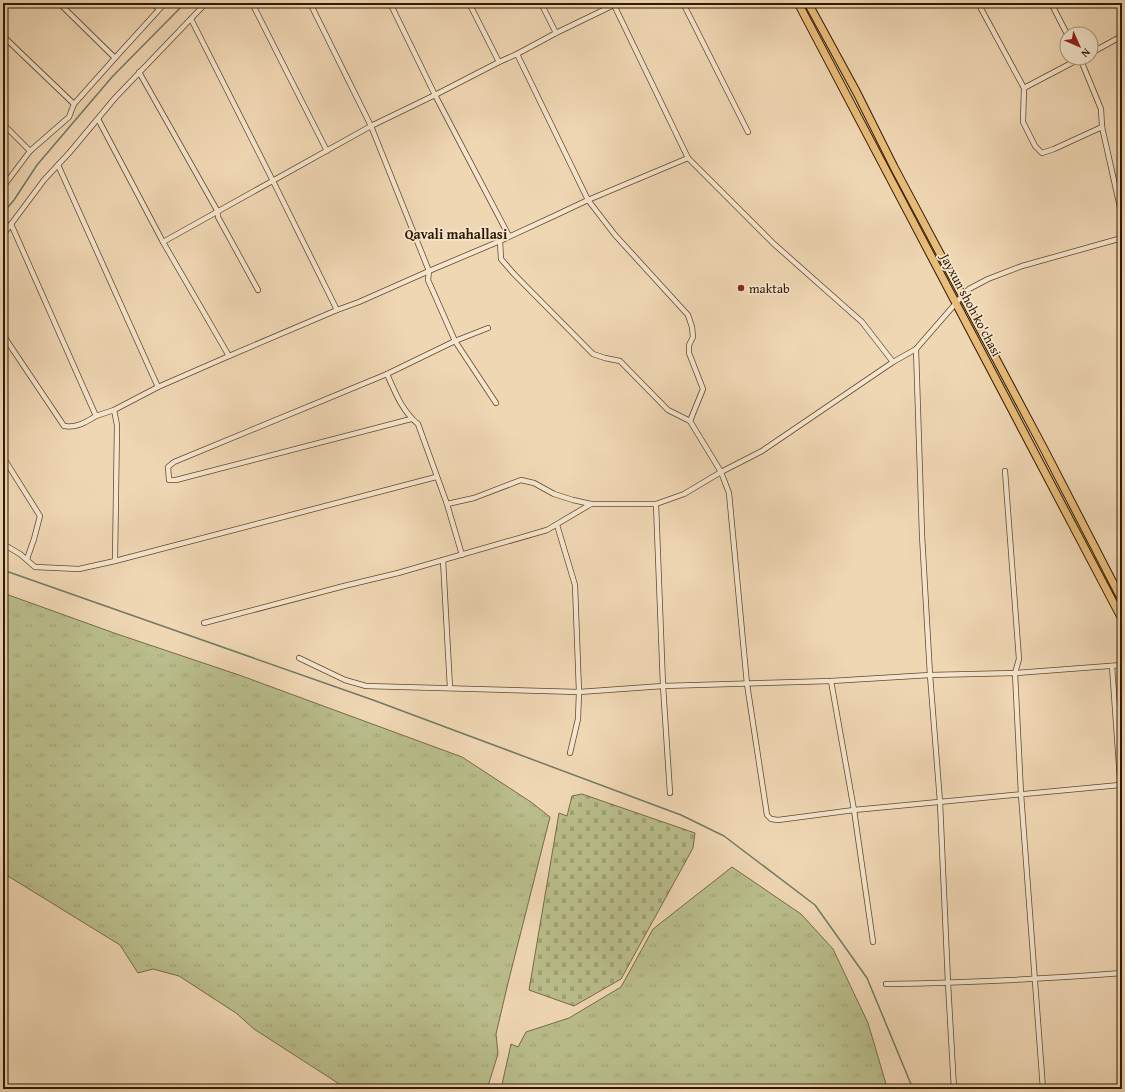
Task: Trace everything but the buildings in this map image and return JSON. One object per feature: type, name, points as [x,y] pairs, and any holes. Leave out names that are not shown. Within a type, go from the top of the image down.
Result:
[{"type":"highway","name":"Jayxun shoh ko'chasi","points":[[798,3],[1122,619]]},
{"type":"highway","name":"Jayxun shoh ko'chasi","points":[[808,3],[857,93],[894,167],[1044,449],[1122,600]]},
{"type":"street","points":[[59,3],[115,58]]},
{"type":"street","points":[[152,3],[160,9]]},
{"type":"street","points":[[3,187],[30,151],[69,117],[74,104],[165,3]]},
{"type":"street","points":[[3,235],[44,180],[98,118],[139,72],[206,3]]},
{"type":"street","points":[[252,3],[327,150]]},
{"type":"street","points":[[310,3],[371,126],[429,270],[428,280],[455,341],[496,403]]},
{"type":"street","points":[[390,3],[435,95],[510,236]]},
{"type":"street","points":[[469,3],[499,62]]},
{"type":"street","points":[[541,3],[556,33]]},
{"type":"street","points":[[683,3],[748,132]]},
{"type":"street","points":[[978,3],[1024,88],[1023,122],[1035,146],[1042,153],[1102,127]]},
{"type":"street","points":[[1051,3],[1063,26]]},
{"type":"street","points":[[163,242],[371,126],[615,4],[688,158],[774,244],[862,322],[893,362]]},
{"type":"street","points":[[191,19],[337,310]]},
{"type":"street","points":[[3,36],[74,104]]},
{"type":"street","points":[[1099,49],[1122,36]]},
{"type":"street","points":[[517,54],[588,200],[615,235],[688,315],[692,327],[689,353],[703,388],[690,421]]},
{"type":"street","points":[[1024,88],[1066,66]]},
{"type":"street","points":[[1084,66],[1101,109],[1102,127],[1122,216]]},
{"type":"street","points":[[139,72],[218,212],[218,217],[258,290]]},
{"type":"street","points":[[98,118],[163,242],[228,356]]},
{"type":"street","points":[[3,124],[30,151]]},
{"type":"street","points":[[3,335],[64,426],[70,427],[82,424],[96,416],[114,410],[158,387],[228,356],[359,302],[429,270],[500,241],[588,200],[688,158]]},
{"type":"street","points":[[58,165],[158,387]]},
{"type":"street","points":[[11,224],[96,416]]},
{"type":"street","points":[[447,504],[474,498],[521,480],[534,483],[554,494],[591,504],[656,504],[684,494],[721,472],[762,451],[893,362],[916,349],[969,289],[988,279],[1022,266],[1122,238]]},
{"type":"street","points":[[500,241],[501,259],[593,354],[620,361],[668,410],[690,421],[721,472],[729,492],[747,684],[768,815],[771,819],[778,820],[854,810],[1120,785]]},
{"type":"street","points":[[411,419],[184,478],[170,480],[168,467],[174,462],[387,374],[455,341],[488,328]]},
{"type":"street","points":[[916,349],[922,535],[930,675],[940,802],[954,1089]]},
{"type":"street","points":[[387,374],[400,402],[411,419],[418,424],[447,504],[462,555]]},
{"type":"street","points":[[114,410],[117,425],[115,561]]},
{"type":"street","points":[[3,457],[40,516],[27,559]]},
{"type":"street","points":[[1005,471],[1019,659],[1015,673],[1021,794],[1043,1089]]},
{"type":"street","points":[[3,544],[27,559],[35,567],[79,569],[115,561],[436,477]]},
{"type":"street","points":[[204,623],[398,573],[547,530],[591,504]]},
{"type":"street","points":[[656,504],[663,686],[670,793]]},
{"type":"street","points":[[556,525],[574,585],[579,692],[578,719],[570,753]]},
{"type":"street","points":[[443,560],[450,688]]},
{"type":"street","points":[[299,658],[345,680],[366,686],[579,692],[663,686],[831,681],[930,675],[1015,673],[1122,665]]},
{"type":"street","points":[[1112,666],[1122,808]]},
{"type":"street","points":[[831,681],[854,810],[873,942]]},
{"type":"street","points":[[886,984],[1035,979],[1122,973]]},
{"type":"green space","points":[[3,593],[117,634],[239,675],[462,757],[531,802],[550,817],[496,1034],[498,1054],[487,1089],[347,1089],[254,1029],[236,1013],[179,976],[153,969],[138,973],[120,945],[3,873]]},
{"type":"green space","points":[[582,794],[695,833],[693,848],[621,979],[574,1006],[529,990],[559,813],[567,816],[572,796]]},
{"type":"green space","points":[[732,867],[801,914],[833,949],[868,1023],[886,1084],[878,1089],[501,1089],[511,1044],[518,1047],[526,1032],[569,1018],[621,987],[653,929]]},
{"type":"waterway","points":[[3,213],[14,200],[37,165],[112,77],[185,3]]},
{"type":"waterway","points":[[3,570],[373,700],[681,815],[724,836],[815,905],[867,978],[913,1089]]},
{"type":"place","name":"maktab","points":[[741,288]]},
{"type":"district","name":"Qavali mahallasi","points":[[456,234]]}]
